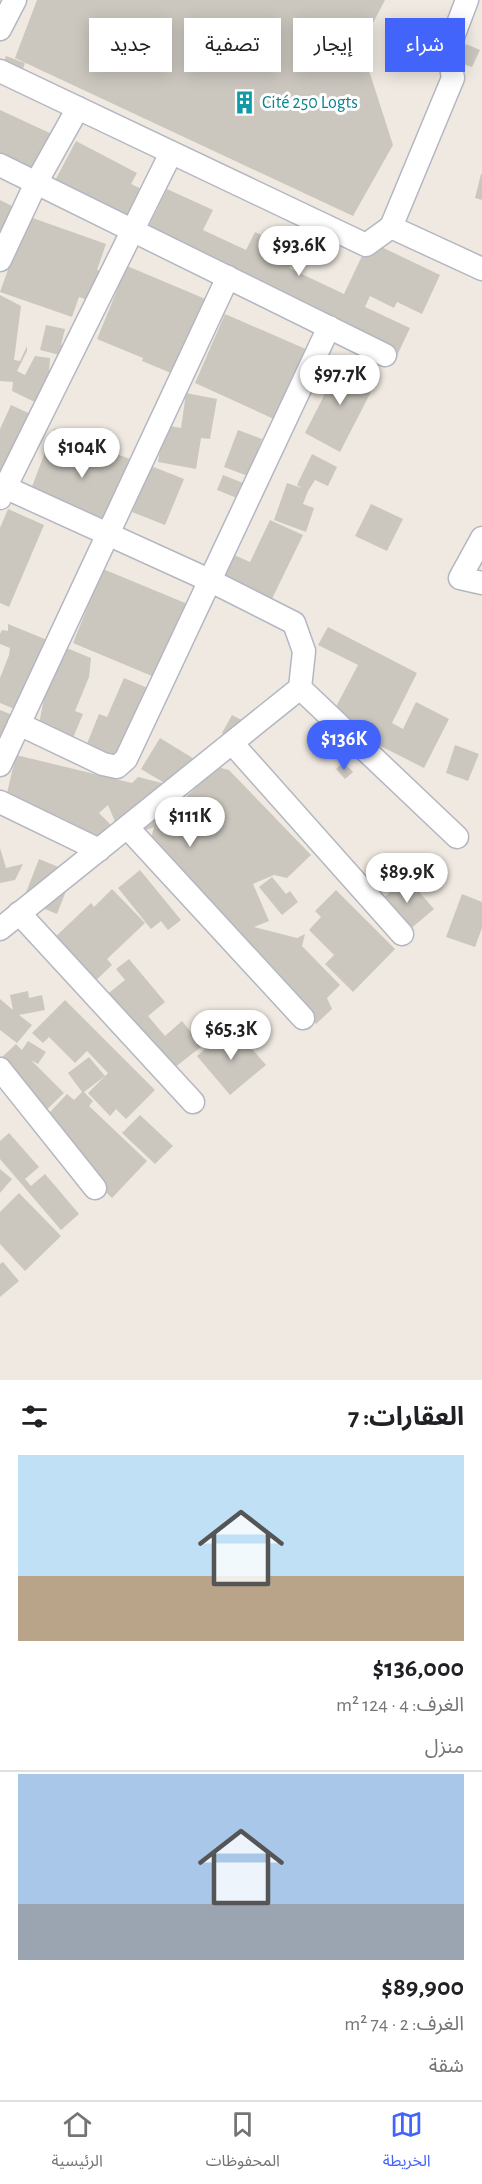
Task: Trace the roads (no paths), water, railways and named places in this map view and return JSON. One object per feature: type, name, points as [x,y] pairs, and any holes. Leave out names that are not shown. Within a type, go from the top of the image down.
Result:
[{"type":"street","points":[[0,28],[15,0]]},
{"type":"street","points":[[0,71],[366,245],[391,227],[453,78],[448,50],[467,0]]},
{"type":"street","points":[[0,260],[36,183],[78,108]]},
{"type":"street","points":[[0,929],[300,688],[304,651],[294,623],[211,581],[2,490],[171,153]]},
{"type":"street","points":[[0,165],[385,355]]},
{"type":"street","points":[[391,227],[482,269]]},
{"type":"street","points":[[0,765],[228,277]]},
{"type":"street","points":[[19,724],[102,764],[117,766],[126,759],[329,327]]},
{"type":"street","points":[[482,538],[460,578],[482,583]]},
{"type":"street","points":[[300,688],[457,837]]},
{"type":"street","points":[[232,742],[402,934]]},
{"type":"street","points":[[0,802],[99,850]]},
{"type":"street","points":[[127,827],[303,1018]]},
{"type":"street","points":[[19,913],[193,1102]]},
{"type":"street","points":[[4,1083],[94,1188]]},
{"type":"place","name":"Cité 250 Logts","points":[[244,102]]}]
